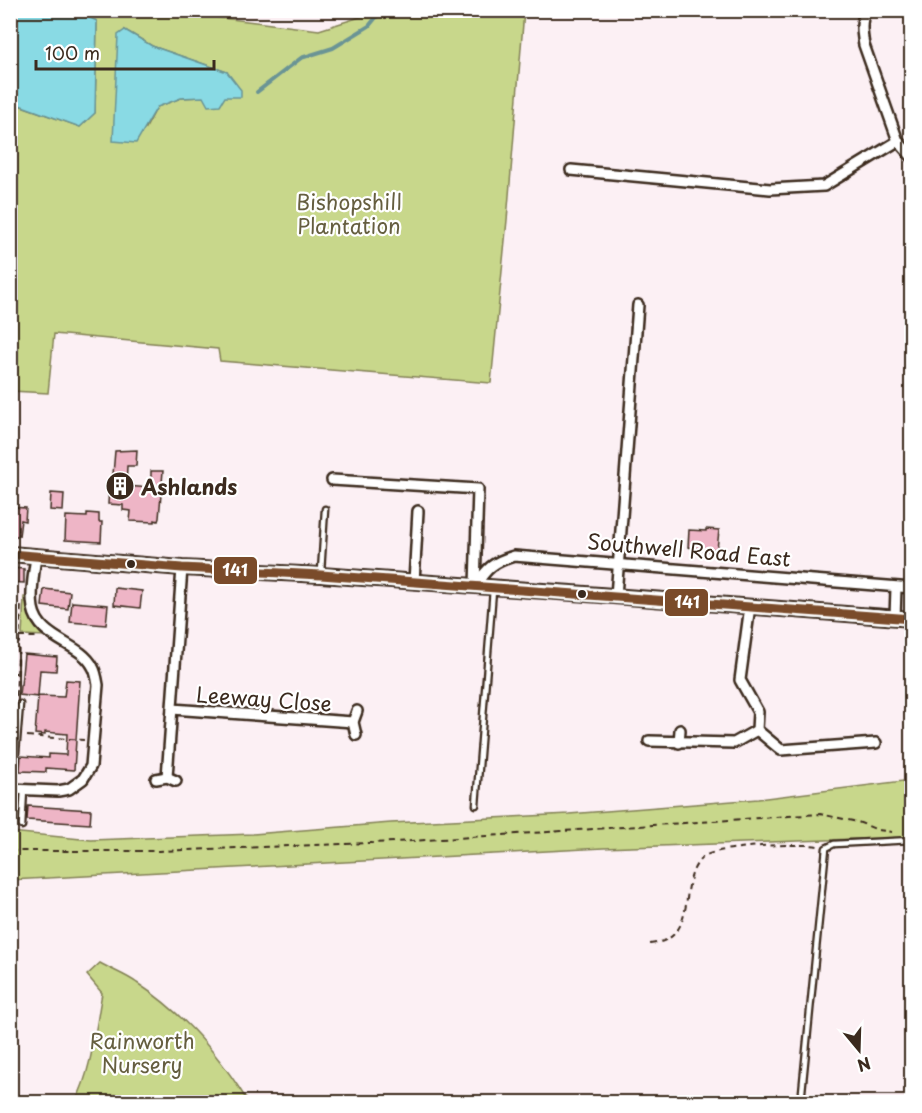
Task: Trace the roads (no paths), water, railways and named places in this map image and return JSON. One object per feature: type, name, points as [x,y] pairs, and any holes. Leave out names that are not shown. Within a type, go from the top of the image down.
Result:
[{"type":"main road","points":[[10,554],[912,619]]},
{"type":"street","points":[[866,10],[863,15],[862,30],[864,45],[898,141],[912,157]]},
{"type":"street","points":[[571,170],[770,189],[824,186],[898,141]]},
{"type":"street","points":[[616,596],[638,305]]},
{"type":"street","points":[[332,480],[478,489],[475,586]]},
{"type":"street","points":[[414,582],[418,511]]},
{"type":"street","points":[[12,789],[58,791],[77,785],[89,772],[91,766],[98,685],[96,675],[87,659],[46,631],[38,621],[33,610],[36,556]]},
{"type":"street","name":"Southwell Road East","points":[[475,586],[488,567],[514,556],[912,588]]},
{"type":"street","points":[[156,779],[171,779],[172,709],[182,568]]},
{"type":"street","points":[[895,618],[896,588]]},
{"type":"street","points":[[750,606],[740,680],[758,712],[757,730]]},
{"type":"street","name":"Leeway Close","points":[[172,709],[353,722]]},
{"type":"street","name":"Leeway Close","points":[[356,735],[353,722],[357,711]]},
{"type":"street","points":[[679,742],[680,730]]},
{"type":"street","points":[[649,741],[734,743],[757,730]]},
{"type":"street","points":[[757,730],[781,750],[876,743]]},
{"type":"lane","points":[[321,575],[325,509]]},
{"type":"lane","points":[[476,805],[494,588]]},
{"type":"lane","points":[[12,789],[20,704]]},
{"type":"lane","points":[[22,826],[24,790]]},
{"type":"lane","points":[[801,1102],[826,848],[834,844],[912,840]]},
{"type":"water","points":[[10,11],[75,11],[97,21],[95,113],[80,127],[11,102]]},
{"type":"water","points":[[125,30],[152,46],[227,72],[241,90],[241,97],[225,97],[220,105],[208,106],[203,97],[181,98],[157,107],[136,143],[113,141],[118,35]]},
{"type":"waterway","points":[[257,92],[301,58],[333,48],[369,26],[382,10]]},
{"type":"place","name":"Ashlands","points":[[120,486]]},
{"type":"park label","name":"Bishopshill Plantation","points":[[349,213]]},
{"type":"park label","name":"Rainworth Nursery","points":[[142,1052]]}]
